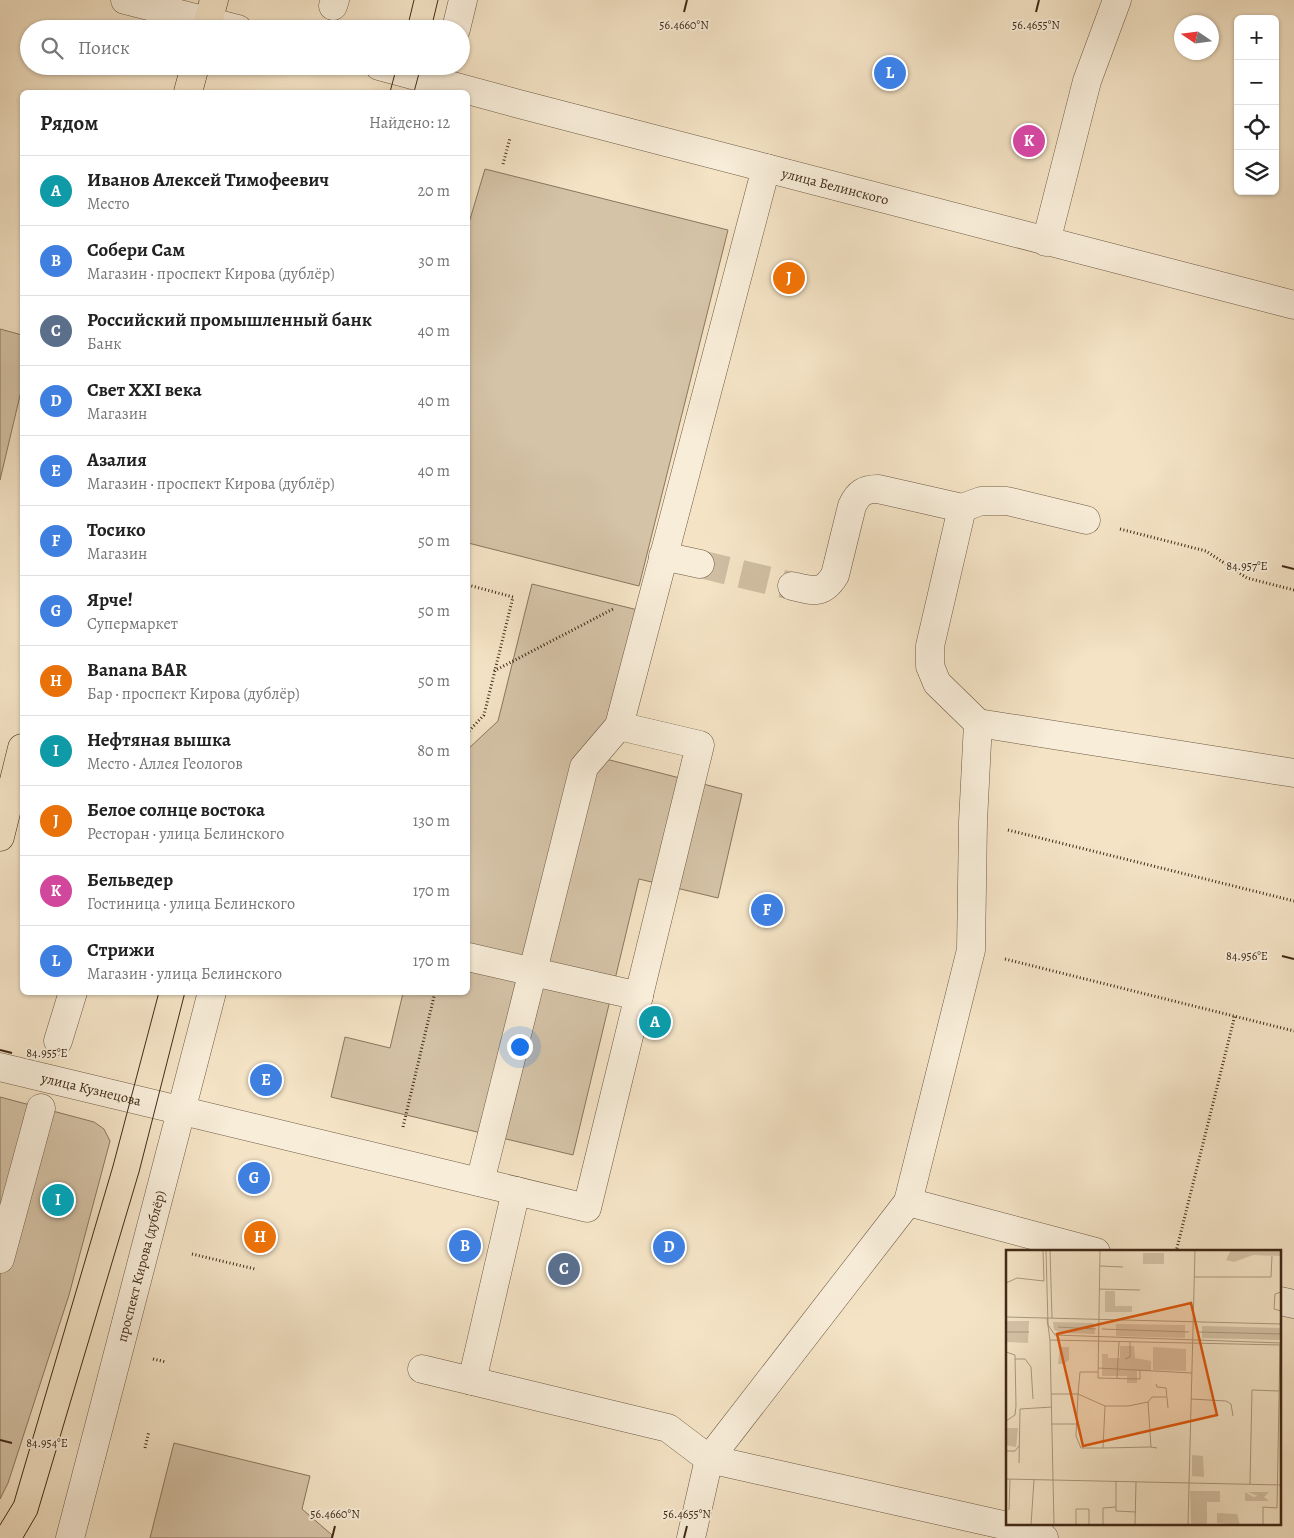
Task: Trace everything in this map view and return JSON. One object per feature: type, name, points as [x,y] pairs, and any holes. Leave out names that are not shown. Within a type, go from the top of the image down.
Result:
[{"type":"main road","points":[[189,90],[193,75]]},
{"type":"main road","points":[[0,837],[20,756]]},
{"type":"street","points":[[125,0],[210,17]]},
{"type":"street","points":[[458,20],[463,0]]},
{"type":"street","points":[[1046,242],[1087,81],[1117,0]]},
{"type":"street","name":"улица Белинского","points":[[417,75],[1046,242],[1294,305]]},
{"type":"street","points":[[480,1182],[584,767],[619,726],[766,168]]},
{"type":"street","points":[[792,586],[809,590],[820,590],[830,584],[835,575],[852,506],[857,495],[866,489],[878,489],[962,508],[981,500],[1007,501],[1086,520]]},
{"type":"street","points":[[962,508],[930,646],[930,666],[937,683],[978,723],[1294,774]]},
{"type":"street","points":[[663,556],[700,564]]},
{"type":"street","points":[[690,1538],[709,1458],[908,1202],[970,950],[973,822],[978,723]]},
{"type":"street","points":[[470,957],[638,996],[700,745],[619,726]]},
{"type":"street","points":[[58,1041],[72,995]]},
{"type":"street","name":"проспект Кирова (дублёр)","points":[[70,1538],[211,995]]},
{"type":"street","name":"улица Кузнецова","points":[[0,1067],[587,1208],[638,996]]},
{"type":"street","points":[[0,1259],[41,1108]]},
{"type":"street","points":[[472,1381],[516,1191]]},
{"type":"street","points":[[908,1202],[1088,1250]]},
{"type":"street","points":[[422,1369],[668,1428],[709,1458],[1040,1536]]},
{"type":"path","points":[[503,164],[511,134]]},
{"type":"path","points":[[1086,520],[1206,551],[1247,578],[1294,590]]},
{"type":"path","points":[[470,586],[513,597],[484,715],[470,730]]},
{"type":"path","points":[[494,671],[655,587]]},
{"type":"path","points":[[973,822],[1294,901]]},
{"type":"path","points":[[970,950],[1294,1031]]},
{"type":"path","points":[[395,1161],[434,995]]},
{"type":"path","points":[[1176,1250],[1235,1016]]},
{"type":"path","points":[[192,1254],[255,1269]]},
{"type":"path","points":[[145,1448],[149,1431]]},
{"type":"shaded area","points":[[485,169],[728,230],[639,586],[470,544],[470,219]]},
{"type":"shaded area","points":[[0,329],[20,334],[20,395],[0,480]]},
{"type":"shaded area","points":[[532,584],[638,610],[602,758],[742,794],[718,898],[639,879],[573,1155],[331,1097],[345,1037],[390,1048],[403,995],[470,995],[470,747],[498,721]]},
{"type":"shaded area","points":[[0,1097],[94,1122],[104,1129],[110,1141],[69,1295],[8,1483],[0,1499]]},
{"type":"shaded area","points":[[174,1443],[310,1476],[302,1509],[332,1535],[331,1538],[150,1538]]},
{"type":"tunnel","points":[[700,564],[792,586]]},
{"type":"tram line","points":[[409,20],[414,0]]},
{"type":"tram line","points":[[433,20],[438,0]]},
{"type":"tram line","points":[[391,90],[395,75]]},
{"type":"tram line","points":[[415,90],[419,75]]},
{"type":"tram line","points":[[0,1525],[14,1502],[113,1166],[158,995]]},
{"type":"tram line","points":[[23,1538],[37,1514],[139,1172],[184,995]]},
{"type":"place","name":"Стрижи","points":[[890,73]]},
{"type":"place","name":"Бельведер","points":[[1029,141]]},
{"type":"place","name":"Белое солнце востока","points":[[789,278]]},
{"type":"place","name":"Тосико","points":[[767,910]]},
{"type":"place","name":"Иванов Алексей Тимофеевич","points":[[655,1022]]},
{"type":"place","name":"Азалия","points":[[266,1080]]},
{"type":"place","name":"Ярче!","points":[[254,1178]]},
{"type":"place","name":"Нефтяная вышка","points":[[58,1200]]},
{"type":"place","name":"Banana BAR","points":[[260,1237]]},
{"type":"place","name":"Собери Сам","points":[[465,1246]]},
{"type":"place","name":"Свет XXI века","points":[[669,1247]]},
{"type":"place","name":"Российский промышленный банк","points":[[564,1269]]}]
